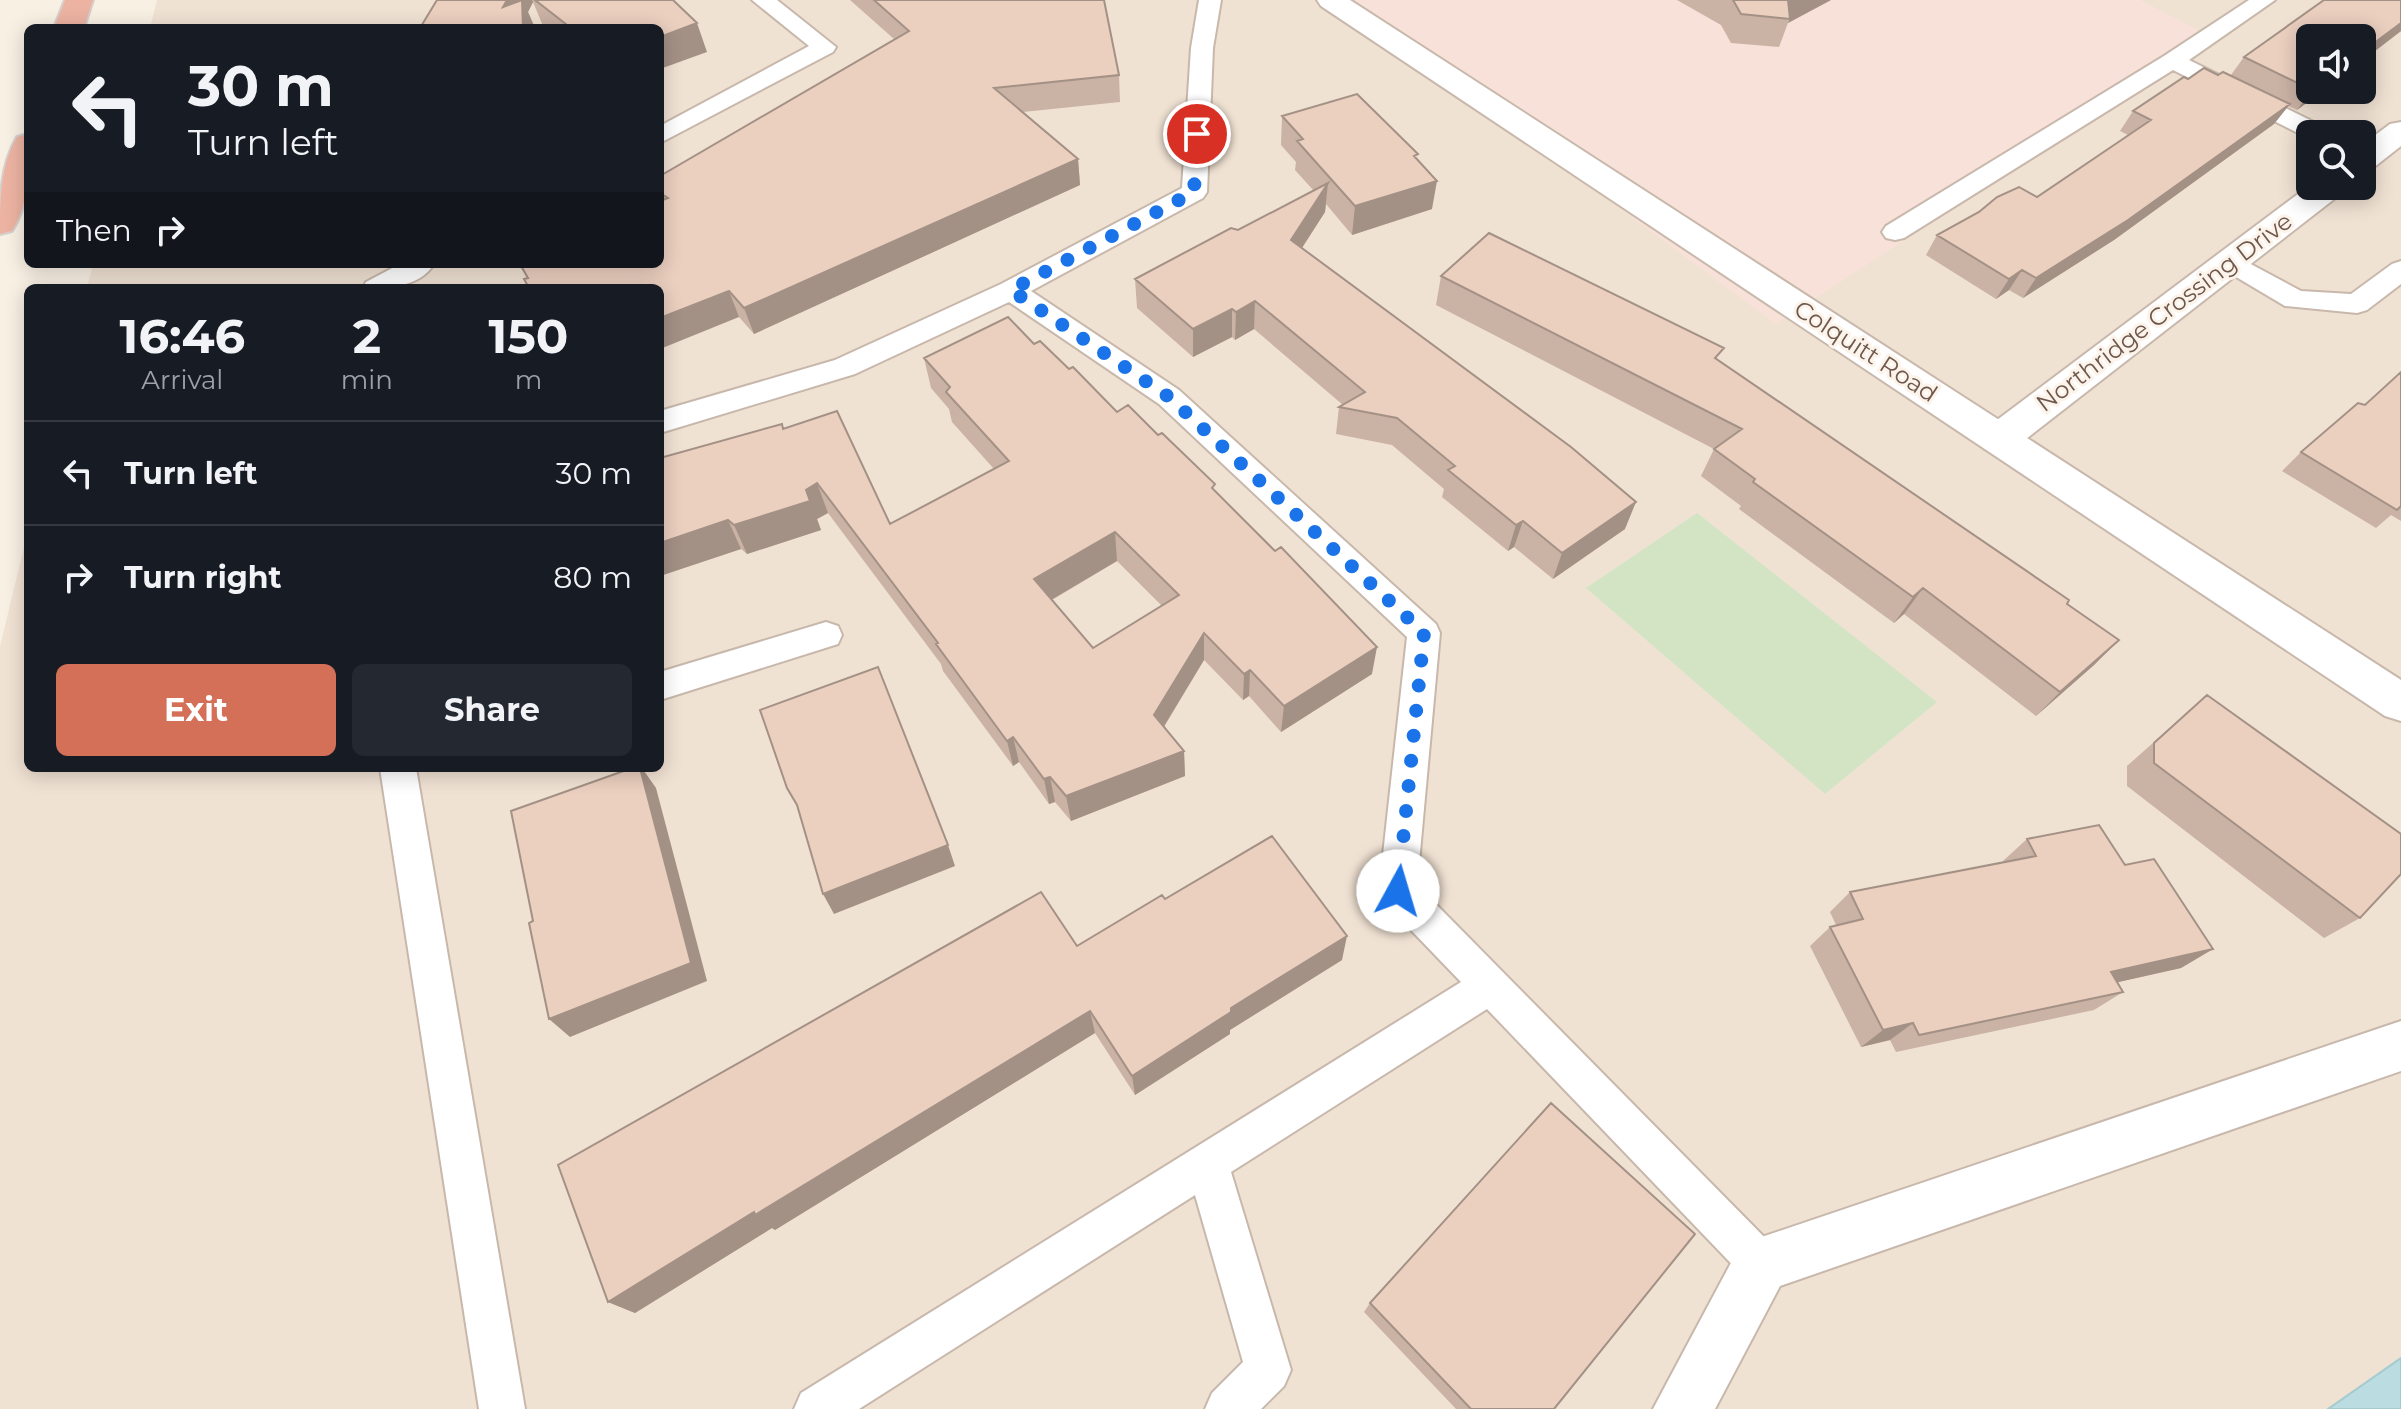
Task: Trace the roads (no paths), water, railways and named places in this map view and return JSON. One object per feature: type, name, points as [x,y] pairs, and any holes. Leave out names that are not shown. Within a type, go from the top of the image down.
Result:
[{"type":"highway","points":[[70,24],[79,0]]},
{"type":"highway","points":[[0,223],[24,155]]},
{"type":"street","name":"Colquitt Road","points":[[1331,0],[2401,703]]},
{"type":"street","points":[[2376,149],[2401,131]]},
{"type":"street","name":"Northridge Crossing Drive","points":[[1999,439],[2312,200]]},
{"type":"street","points":[[1683,1409],[1761,1264],[2401,1046]]},
{"type":"lane","points":[[664,134],[825,47],[763,0]]},
{"type":"lane","points":[[664,421],[845,367],[1011,290],[1194,192],[1202,48],[1210,0]]},
{"type":"lane","points":[[1895,232],[2172,61],[2264,0]]},
{"type":"lane","points":[[2172,61],[2296,123]]},
{"type":"lane","points":[[2230,262],[2295,300],[2357,304],[2401,270]]},
{"type":"lane","points":[[384,284],[414,268]]},
{"type":"lane","points":[[1011,290],[1169,397],[1424,633],[1398,891],[1761,1264]]},
{"type":"lane","points":[[664,685],[826,635]]},
{"type":"lane","points":[[399,772],[502,1409]]},
{"type":"lane","points":[[817,1409],[1489,986]]},
{"type":"lane","points":[[1207,1163],[1268,1370],[1228,1409]]},
{"type":"water","points":[[2401,1358],[2401,1409],[2328,1409]]}]
